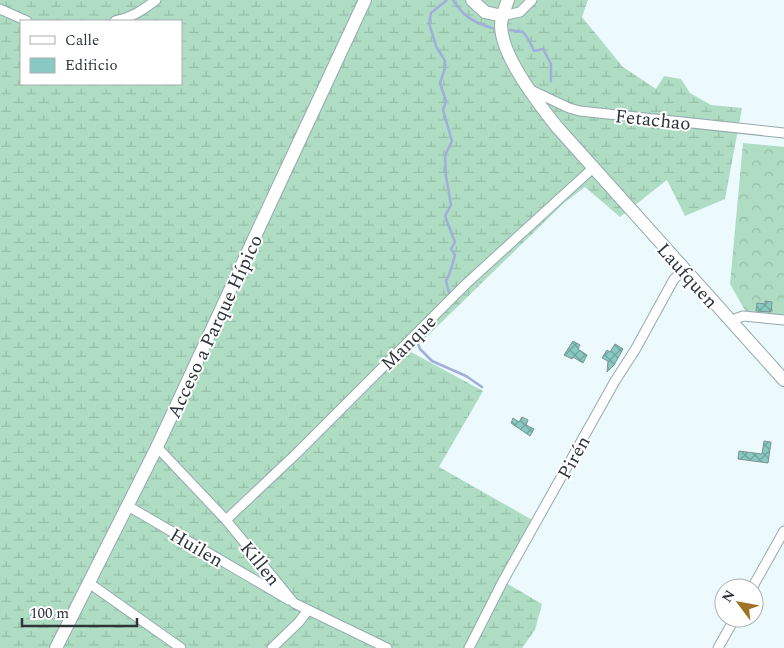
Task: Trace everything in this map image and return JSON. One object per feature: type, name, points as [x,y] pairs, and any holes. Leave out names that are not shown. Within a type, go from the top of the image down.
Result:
[{"type":"street","points":[[121,20],[139,13],[156,0]]},
{"type":"street","name":"Acceso a Parque Hípico","points":[[56,648],[157,447],[365,0]]},
{"type":"street","points":[[472,0],[485,12],[502,16],[520,12],[532,0]]},
{"type":"street","points":[[502,16],[508,1]]},
{"type":"street","points":[[0,9],[24,20]]},
{"type":"street","name":"Laufquen","points":[[502,16],[502,36],[515,66],[527,88],[557,127],[784,380]]},
{"type":"street","name":"Fetachao","points":[[527,88],[580,112],[784,133]]},
{"type":"street","name":"Manque","points":[[226,520],[297,453],[466,284],[593,168]]},
{"type":"street","name":"Pirén","points":[[469,648],[503,581],[614,381],[636,350],[674,279],[684,270]]},
{"type":"street","points":[[730,321],[743,316],[784,320]]},
{"type":"street","name":"Killen","points":[[157,447],[226,520],[294,603],[387,648]]},
{"type":"street","name":"Huilen","points":[[128,506],[294,603]]},
{"type":"street","points":[[758,578],[784,531]]},
{"type":"street","points":[[89,583],[181,648]]},
{"type":"street","points":[[272,648],[299,622],[308,610]]},
{"type":"street","points":[[718,648],[729,628]]},
{"type":"green space","points":[[0,0],[588,0],[582,17],[623,67],[656,89],[664,76],[681,79],[690,93],[711,105],[742,108],[725,199],[685,216],[667,180],[620,217],[585,187],[564,203],[411,352],[483,391],[439,467],[536,522],[503,581],[542,604],[535,630],[522,648],[0,648]]},
{"type":"green space","points":[[743,143],[784,147],[784,316],[747,314],[730,284]]},
{"type":"building","points":[[765,301],[772,302],[771,312],[756,311],[757,303],[765,304]]},
{"type":"building","points":[[573,341],[580,345],[578,349],[587,355],[583,363],[573,357],[572,359],[564,355]]},
{"type":"building","points":[[615,344],[623,349],[614,365],[607,372],[608,361],[602,358],[607,350],[610,352]]},
{"type":"building","points":[[522,417],[528,420],[526,425],[534,429],[530,436],[511,423],[513,418],[519,422]]},
{"type":"building","points":[[764,441],[771,442],[768,463],[738,459],[739,451],[762,454]]},
{"type":"waterway","points":[[447,0],[431,13],[429,23],[436,46],[445,61],[445,68],[440,83],[446,101],[443,110],[452,141],[445,155],[446,176],[451,205],[445,216],[455,242],[451,249],[455,255],[446,281],[450,296]]},
{"type":"waterway","points":[[453,0],[469,18],[492,28]]},
{"type":"waterway","points":[[510,30],[523,32],[534,51],[543,49],[551,64],[551,81]]},
{"type":"waterway","points":[[420,335],[418,344],[420,349],[432,361],[466,376],[482,387]]}]
